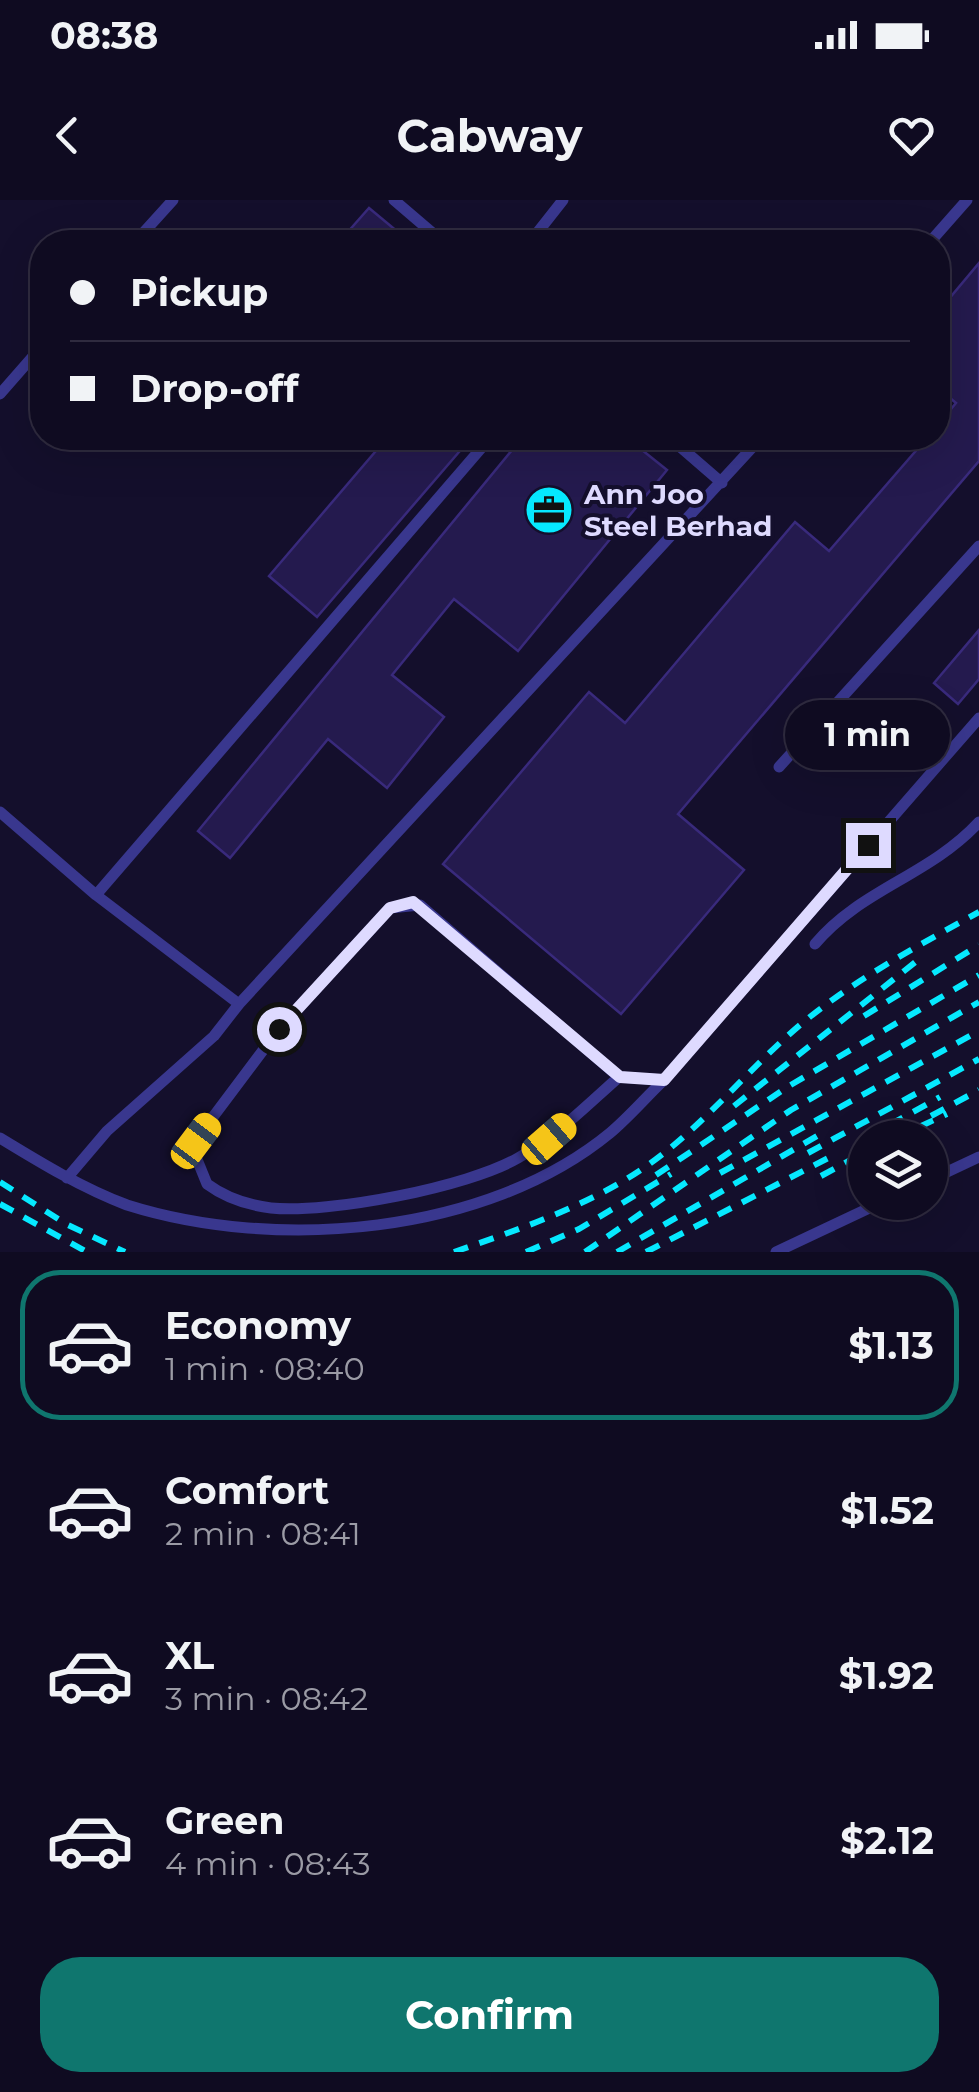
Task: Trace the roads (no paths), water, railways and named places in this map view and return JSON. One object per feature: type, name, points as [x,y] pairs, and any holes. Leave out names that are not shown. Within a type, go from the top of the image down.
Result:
[{"type":"lane","points":[[146,230],[173,200]]},
{"type":"lane","points":[[539,230],[563,200]]},
{"type":"lane","points":[[941,230],[967,200]]},
{"type":"lane","points":[[402,203],[430,230]]},
{"type":"lane","points":[[0,394],[30,360]]},
{"type":"lane","points":[[96,895],[480,450]]},
{"type":"lane","points":[[684,450],[722,482]]},
{"type":"lane","points":[[67,1178],[107,1131],[214,1036],[239,1004],[750,450]]},
{"type":"lane","points":[[779,766],[979,546]]},
{"type":"lane","points":[[0,1138],[67,1178],[130,1206],[224,1231],[375,1230],[480,1206],[552,1170],[609,1134],[664,1080],[979,718]]},
{"type":"lane","points":[[0,812],[96,895],[239,1004]]},
{"type":"lane","points":[[816,944],[840,915],[942,855],[977,828]]},
{"type":"lane","points":[[620,1077],[549,1139],[501,1167],[353,1203],[275,1208],[250,1204],[207,1184],[194,1152],[196,1141],[279,1029],[390,908],[403,903],[420,905],[620,1077],[664,1080]]},
{"type":"lane","points":[[948,1172],[979,1157]]},
{"type":"lane","points":[[776,1252],[848,1218]]},
{"type":"railway","points":[[454,1252],[554,1215],[648,1165],[691,1130],[811,1016],[872,974],[979,912]]},
{"type":"railway","points":[[864,1016],[979,945]]},
{"type":"railway","points":[[734,1106],[918,960]]},
{"type":"railway","points":[[656,1175],[789,1086],[979,975]]},
{"type":"railway","points":[[585,1252],[791,1110],[979,1002]]},
{"type":"railway","points":[[720,1173],[979,1031]]},
{"type":"railway","points":[[808,1153],[979,1059]]},
{"type":"railway","points":[[931,1116],[979,1090]]},
{"type":"railway","points":[[898,1120],[940,1097]]},
{"type":"railway","points":[[934,1120],[947,1114]]},
{"type":"railway","points":[[617,1252],[817,1136]]},
{"type":"railway","points":[[646,1252],[834,1155]]},
{"type":"railway","points":[[821,1176],[848,1161]]},
{"type":"railway","points":[[526,1252],[579,1229],[671,1174]]},
{"type":"railway","points":[[0,1182],[66,1224],[125,1252]]},
{"type":"railway","points":[[0,1204],[87,1252]]},
{"type":"place","name":"Ann Joo Steel Berhad","points":[[549,510]]}]
